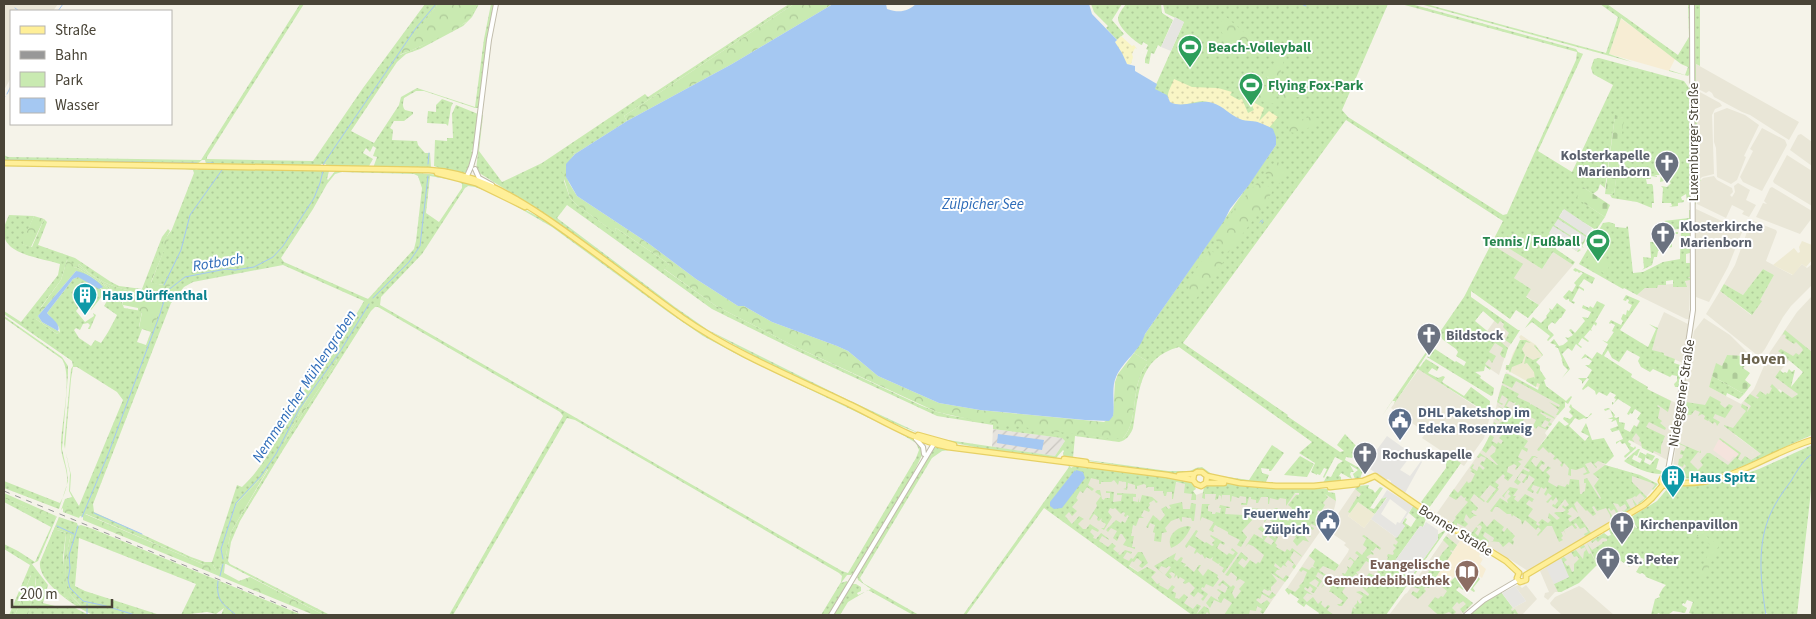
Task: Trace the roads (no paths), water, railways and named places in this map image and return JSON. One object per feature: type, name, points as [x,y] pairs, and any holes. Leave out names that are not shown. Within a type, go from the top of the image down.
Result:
[{"type":"main road","points":[[4,163],[411,170],[466,178],[496,188],[545,218],[701,329],[763,362],[901,430],[934,442],[1000,453],[1071,460],[1106,467],[1167,475],[1193,480],[1199,486],[1206,483],[1207,476],[1201,471],[1194,474],[1167,475]]},
{"type":"main road","points":[[472,180],[545,218]]},
{"type":"main road","points":[[880,419],[934,442]]},
{"type":"main road","points":[[1663,485],[1668,486],[1671,482],[1699,482],[1727,476],[1812,440]]},
{"type":"main road","points":[[1193,480],[1194,474]]},
{"type":"main road","name":"Bonner Straße","points":[[1207,476],[1240,483]]},
{"type":"main road","points":[[1526,575],[1519,573],[1518,580],[1525,581],[1526,575],[1644,505],[1663,485],[1662,479],[1667,476],[1671,482]]},
{"type":"main road","name":"Bonner Straße","points":[[1206,483],[1327,488],[1374,480],[1391,488],[1506,561],[1519,573]]},
{"type":"street","points":[[472,180],[475,169],[475,153],[489,40],[496,4]]},
{"type":"street","name":"Luxemburger Straße","points":[[1692,4],[1693,310]]},
{"type":"street","points":[[466,178],[475,153]]},
{"type":"street","points":[[475,169],[479,178],[496,188]]},
{"type":"street","name":"Nideggener Straße","points":[[1667,476],[1693,310]]},
{"type":"street","points":[[901,430],[921,442],[924,454],[920,466]]},
{"type":"street","points":[[924,454],[934,442]]},
{"type":"street","points":[[831,615],[934,442]]},
{"type":"street","points":[[1466,615],[1484,600],[1518,580]]},
{"type":"water","name":"Zülpicher See","points":[[833,4],[886,4],[887,9],[899,11],[909,9],[916,4],[1089,4],[1092,14],[1117,40],[1115,42],[1127,64],[1135,66],[1135,71],[1157,84],[1155,89],[1167,95],[1170,102],[1175,104],[1213,103],[1240,119],[1258,122],[1273,129],[1276,145],[1230,209],[1224,221],[1145,334],[1139,346],[1119,371],[1114,386],[1113,416],[1109,421],[980,410],[939,403],[878,376],[848,351],[772,322],[744,306],[738,306],[577,196],[566,177],[566,164],[575,154],[627,121],[732,64]]},
{"type":"water","points":[[76,271],[91,277],[103,287],[99,289],[78,277],[73,279],[47,313],[57,324],[58,331],[42,322],[38,316]]},
{"type":"water","points":[[998,434],[1044,440],[1042,450],[997,443]]},
{"type":"water","points":[[1075,470],[1075,472],[1076,470],[1083,472],[1085,478],[1062,508],[1054,509],[1050,506],[1050,502]]},
{"type":"waterway","points":[[59,10],[63,4]]},
{"type":"waterway","name":"Rotbach","points":[[323,167],[416,28],[436,4]]},
{"type":"waterway","points":[[1301,4],[1306,6]]},
{"type":"waterway","points":[[7,94],[10,88]]},
{"type":"waterway","name":"Nemmenicher Mühlengraben","points":[[428,164],[429,153]]},
{"type":"waterway","points":[[4,160],[197,163]]},
{"type":"waterway","points":[[207,163],[213,163]]},
{"type":"waterway","points":[[164,285],[181,250],[190,215],[222,170]]},
{"type":"waterway","name":"Rotbach","points":[[82,517],[109,452],[167,291],[185,277],[226,269],[235,270],[254,267],[273,257],[283,246],[314,198],[323,171]]},
{"type":"waterway","name":"Nemmenicher Mühlengraben","points":[[373,298],[409,262],[420,246],[428,176]]},
{"type":"waterway","name":"Nemmenicher Mühlengraben","points":[[223,559],[221,549],[236,503],[260,477],[276,454],[299,409],[341,350],[369,304]]},
{"type":"waterway","points":[[1766,615],[1761,567],[1762,543],[1765,531],[1770,515],[1778,500],[1800,466],[1812,454]]},
{"type":"waterway","points":[[94,513],[142,534]]},
{"type":"waterway","points":[[57,526],[74,534]]},
{"type":"waterway","name":"Rotbach","points":[[78,526],[69,555],[70,568],[68,580],[70,588],[83,601],[135,615]]},
{"type":"waterway","points":[[220,576],[223,564]]},
{"type":"waterway","points":[[218,581],[218,593],[221,601],[236,615]]},
{"type":"waterway","points":[[87,604],[87,615]]},
{"type":"railway","points":[[4,491],[305,615]]},
{"type":"place","name":"Beach-Volleyball","points":[[1190,68]]},
{"type":"place","name":"Flying Fox-Park","points":[[1251,106]]},
{"type":"place","name":"Kolsterkapelle Marienborn","points":[[1667,184]]},
{"type":"place","name":"Klosterkirche Marienborn","points":[[1663,255]]},
{"type":"place","name":"Tennis / Fußball","points":[[1598,262]]},
{"type":"place","name":"Haus Dürffenthal","points":[[85,316]]},
{"type":"place","name":"Bildstock","points":[[1429,356]]},
{"type":"place","name":"DHL Paketshop im Edeka Rosenzweig","points":[[1400,441]]},
{"type":"place","name":"Rochuskapelle","points":[[1365,475]]},
{"type":"place","name":"Haus Spitz","points":[[1673,498]]},
{"type":"place","name":"Feuerwehr Zülpich","points":[[1328,542]]},
{"type":"place","name":"Kirchenpavillon","points":[[1622,545]]},
{"type":"place","name":"St. Peter","points":[[1608,580]]},
{"type":"place","name":"Evangelische Gemeindebibliothek","points":[[1467,593]]},
{"type":"district","name":"Hoven","points":[[1763,358]]}]
